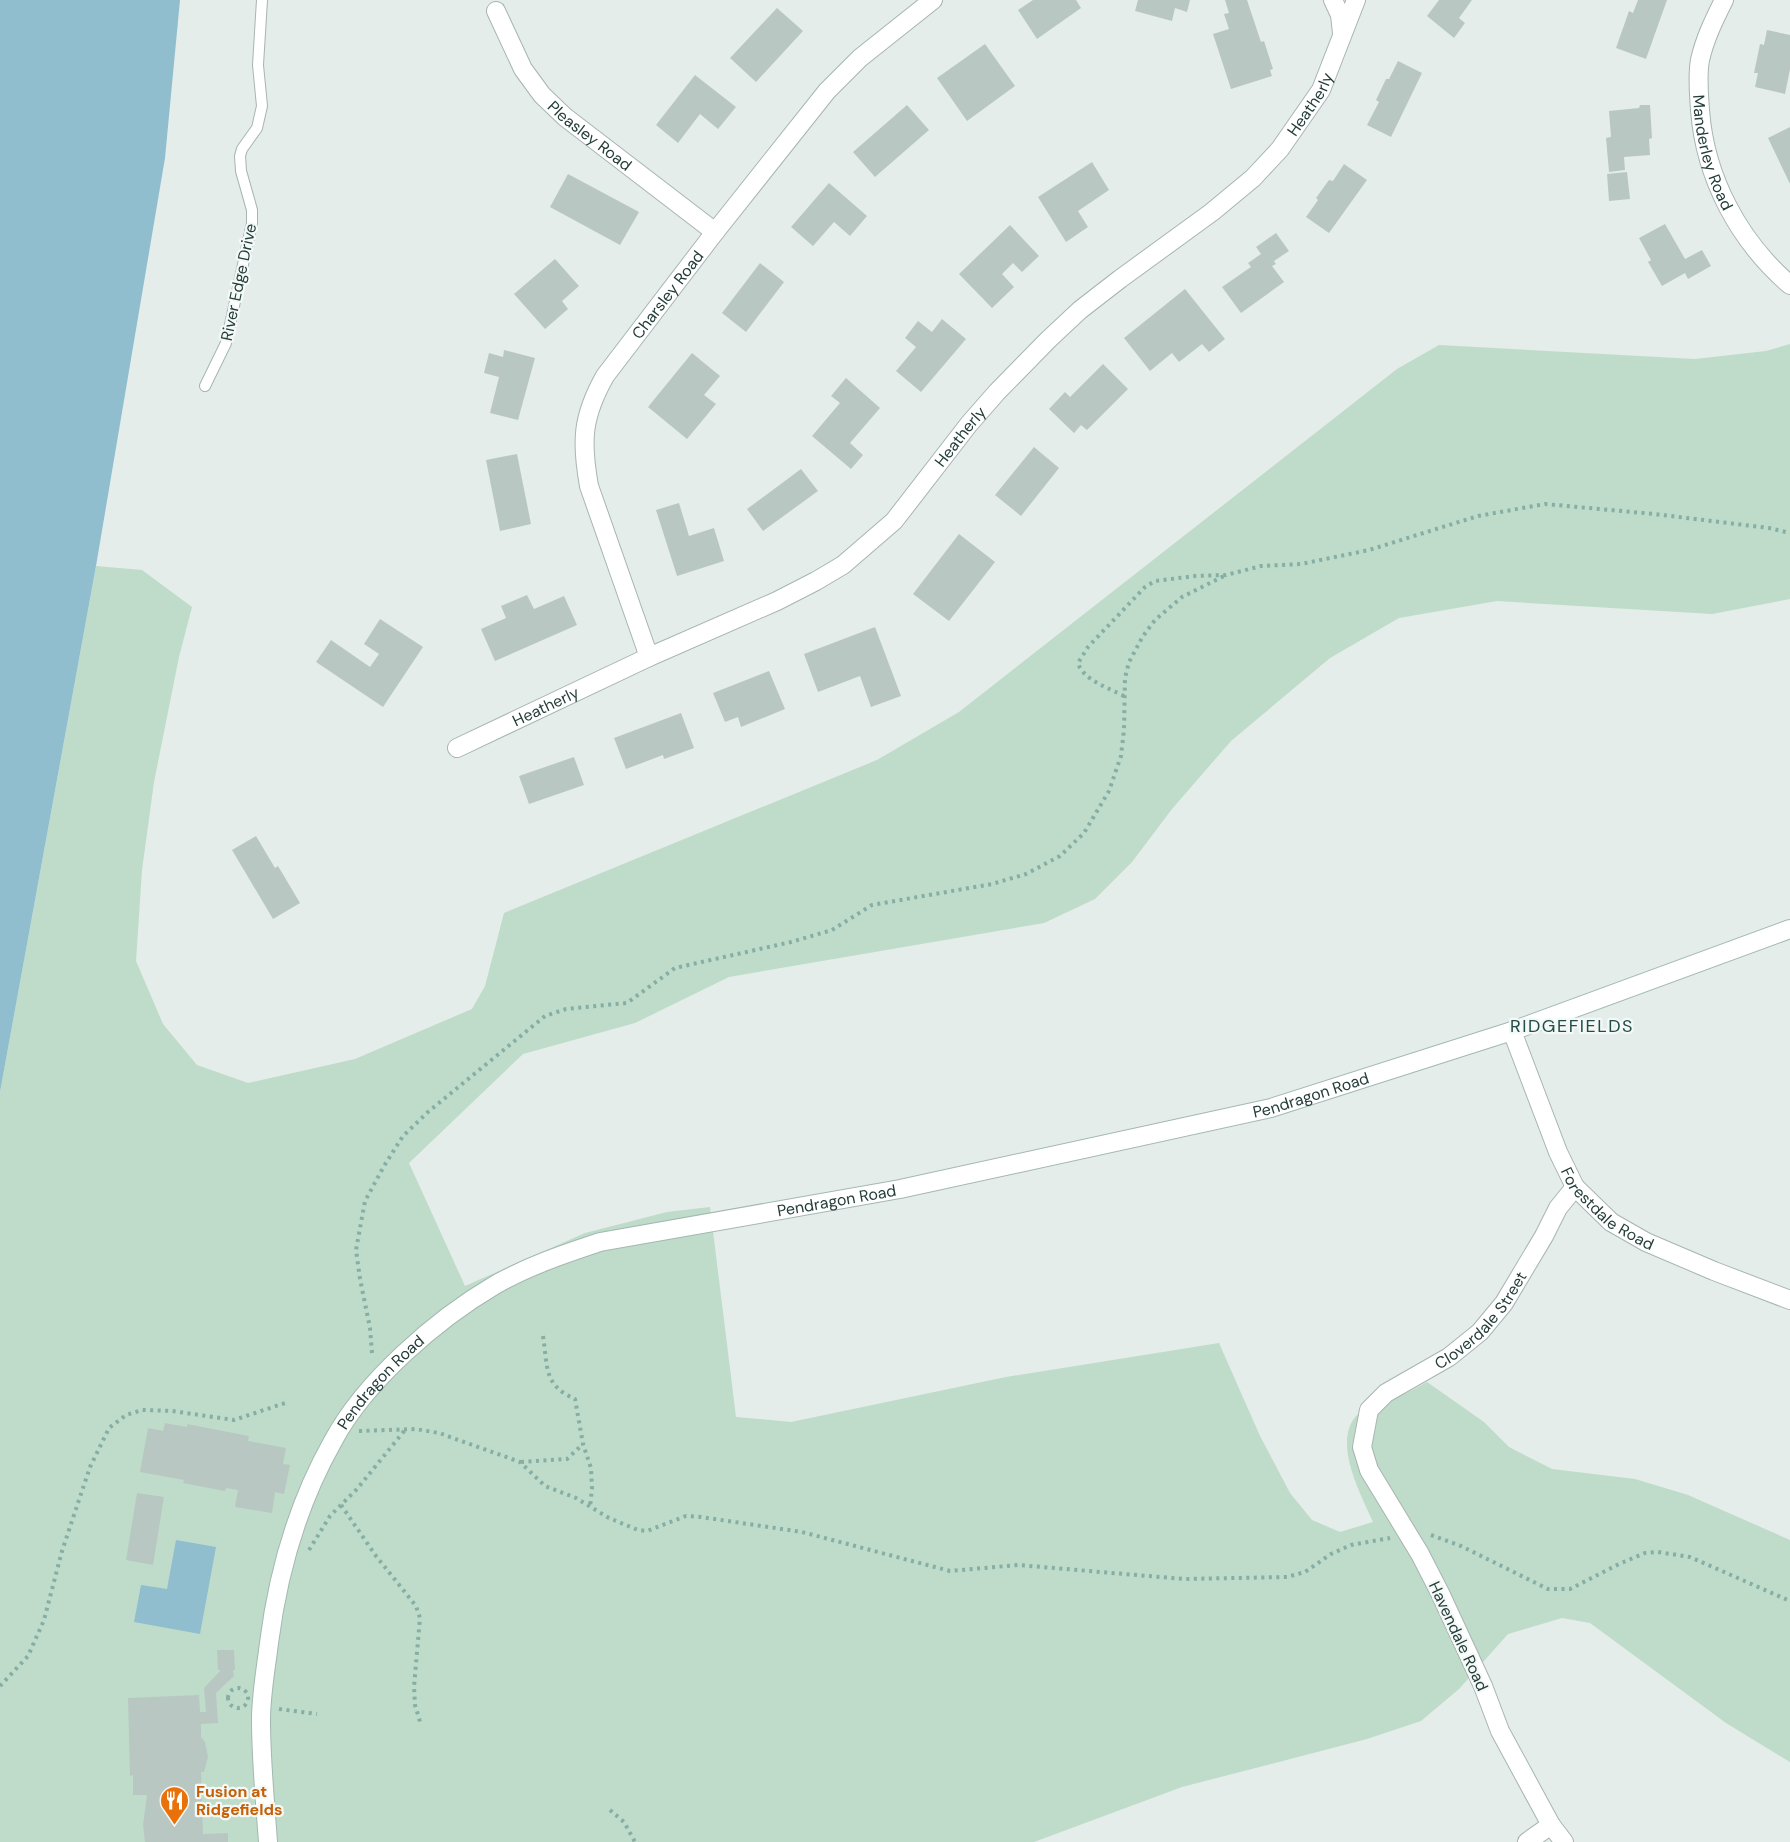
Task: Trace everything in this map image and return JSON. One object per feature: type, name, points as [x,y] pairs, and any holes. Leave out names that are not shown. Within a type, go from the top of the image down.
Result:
[{"type":"street","name":"Charsley Road","points":[[649,657],[589,486],[585,454],[587,414],[594,396],[605,376],[715,232],[827,91],[860,58],[933,0]]},
{"type":"street","points":[[1334,0],[1340,15],[1342,34]]},
{"type":"street","name":"Heatherly","points":[[457,748],[649,657],[777,601],[843,564],[894,521],[969,424],[1049,339],[1080,310],[1212,212],[1253,178],[1280,149],[1321,90],[1356,0]]},
{"type":"street","name":"Manderley Road","points":[[1724,0],[1707,34],[1700,62],[1700,118],[1707,158],[1729,210],[1743,233],[1759,256],[1790,285]]},
{"type":"street","name":"Pleasley Road","points":[[496,11],[523,69],[542,95],[565,117],[715,232]]},
{"type":"street","name":"Pendragon Road","points":[[268,1842],[261,1719],[275,1602],[286,1554],[310,1488],[338,1432],[387,1370],[427,1334],[495,1285],[552,1258],[600,1242],[900,1189],[1271,1108],[1512,1031],[1790,929]]},
{"type":"street","name":"Forestdale Road","points":[[1512,1031],[1558,1152],[1575,1187],[1611,1222],[1646,1242],[1790,1300]]},
{"type":"street","name":"Cloverdale Street","points":[[1364,1428],[1369,1410],[1386,1393],[1449,1357],[1480,1332],[1504,1303],[1558,1208],[1575,1187]]},
{"type":"street","name":"Havendale Road","points":[[1364,1428],[1362,1447],[1369,1470],[1440,1593],[1483,1686],[1500,1731],[1551,1825],[1564,1842]]},
{"type":"street","points":[[1527,1842],[1551,1825]]},
{"type":"lane","name":"River Edge Drive","points":[[205,386],[226,343],[252,223],[252,210],[241,171],[240,156],[242,149],[257,128],[262,106],[258,65],[262,0]]},
{"type":"path","points":[[1124,696],[1087,677],[1080,670],[1078,663],[1088,647],[1145,587],[1155,581],[1226,575],[1261,567],[1301,564],[1369,550],[1478,516],[1545,504],[1654,514],[1769,528],[1790,533]]},
{"type":"path","points":[[372,1353],[370,1328],[356,1250],[365,1201],[403,1136],[428,1112],[545,1016],[566,1009],[627,1003],[675,968],[791,942],[832,930],[872,905],[992,884],[1026,874],[1060,856],[1084,833],[1109,791],[1121,756],[1125,678],[1129,662],[1143,636],[1155,620],[1182,597],[1226,575]]},
{"type":"path","points":[[543,1336],[554,1386],[560,1392],[575,1399],[583,1444],[591,1468],[590,1507]]},
{"type":"path","points":[[0,1686],[28,1656],[44,1620],[62,1551],[87,1478],[109,1428],[126,1415],[142,1410],[172,1411],[234,1420],[285,1403]]},
{"type":"path","points":[[308,1552],[330,1516],[357,1489],[406,1429]]},
{"type":"path","points":[[338,1432],[406,1429],[439,1433],[520,1462],[567,1459],[583,1444]]},
{"type":"path","points":[[520,1462],[545,1486],[576,1498],[609,1518],[638,1530],[647,1531],[686,1516],[700,1517],[802,1532],[950,1571],[1018,1565],[1184,1579],[1287,1577],[1305,1572],[1330,1554],[1352,1545],[1431,1535],[1445,1539],[1548,1589],[1570,1589],[1645,1553],[1658,1552],[1690,1557],[1790,1600]]},
{"type":"path","points":[[341,1505],[376,1556],[416,1606],[420,1618],[414,1686],[415,1705],[421,1725]]},
{"type":"path","points":[[240,1688],[246,1692],[247,1701],[243,1707],[236,1708],[230,1705],[228,1699],[231,1690],[240,1688]]},
{"type":"path","points":[[610,1810],[624,1822],[635,1842]]},
{"type":"green space","points":[[1790,344],[1790,599],[1712,614],[1497,601],[1399,618],[1330,658],[1231,741],[1172,809],[1132,862],[1095,899],[1044,923],[729,977],[635,1023],[523,1054],[409,1163],[465,1286],[585,1233],[667,1212],[710,1207],[736,1417],[791,1422],[1006,1377],[1219,1343],[1260,1436],[1290,1493],[1312,1520],[1340,1532],[1373,1522],[1351,1467],[1347,1437],[1351,1424],[1362,1411],[1427,1382],[1484,1422],[1509,1447],[1552,1469],[1635,1479],[1688,1495],[1790,1540],[1790,1762],[1726,1723],[1590,1623],[1562,1618],[1508,1634],[1459,1689],[1421,1721],[1367,1739],[1182,1787],[1034,1842],[0,1842],[0,1092],[96,566],[142,570],[192,607],[179,657],[154,782],[142,870],[136,961],[163,1024],[197,1065],[248,1083],[355,1059],[472,1009],[485,986],[504,913],[877,760],[959,712],[1397,369],[1439,345],[1695,359],[1766,351]]},
{"type":"water","points":[[0,0],[180,0],[165,158],[96,566],[0,1092]]},
{"type":"water","points":[[176,1540],[216,1547],[200,1634],[134,1622],[141,1585],[167,1589]]},
{"type":"building","points":[[1033,0],[1076,0],[1081,8],[1037,39],[1018,10]]},
{"type":"building","points":[[1138,0],[1190,0],[1187,12],[1175,8],[1172,21],[1135,11]]},
{"type":"building","points":[[1225,0],[1247,0],[1261,42],[1264,41],[1273,69],[1270,70],[1272,76],[1231,89],[1213,34],[1229,29],[1224,14],[1229,13]]},
{"type":"building","points":[[1439,0],[1472,0],[1459,18],[1465,23],[1454,38],[1427,16]]},
{"type":"building","points":[[1638,0],[1667,0],[1646,59],[1616,48],[1629,11],[1633,13]]},
{"type":"building","points":[[777,8],[803,31],[756,82],[730,58]]},
{"type":"building","points":[[1767,30],[1790,35],[1790,69],[1785,94],[1755,87],[1758,73],[1754,73],[1760,44],[1764,45]]},
{"type":"building","points":[[985,44],[1015,86],[967,121],[937,78]]},
{"type":"building","points":[[1398,61],[1422,73],[1391,137],[1367,125],[1379,102],[1376,100],[1386,79],[1389,79]]},
{"type":"building","points":[[695,75],[736,107],[718,129],[700,114],[678,143],[656,125]]},
{"type":"building","points":[[907,105],[929,130],[875,177],[853,152]]},
{"type":"building","points":[[1640,105],[1650,105],[1652,138],[1649,139],[1650,155],[1624,157],[1625,170],[1609,172],[1606,138],[1611,137],[1609,111],[1639,108]]},
{"type":"building","points":[[1790,127],[1790,184],[1768,138]]},
{"type":"building","points":[[1092,162],[1109,190],[1078,211],[1088,227],[1066,242],[1038,197]]},
{"type":"building","points":[[1344,164],[1367,180],[1329,233],[1306,217],[1318,200],[1316,198],[1329,180],[1333,181]]},
{"type":"building","points":[[1627,172],[1630,199],[1609,201],[1607,174]]},
{"type":"building","points":[[568,174],[639,212],[620,245],[550,207]]},
{"type":"building","points":[[829,183],[867,216],[850,236],[834,222],[813,246],[791,227]]},
{"type":"building","points":[[1665,224],[1685,259],[1702,250],[1711,266],[1688,279],[1685,273],[1662,286],[1648,262],[1651,260],[1639,238]]},
{"type":"building","points":[[1010,225],[1039,256],[1022,272],[1013,263],[1002,274],[1014,287],[992,308],[959,274]]},
{"type":"building","points":[[1276,233],[1289,251],[1274,261],[1276,264],[1272,266],[1284,282],[1241,313],[1222,287],[1251,267],[1248,263],[1261,254],[1256,247]]},
{"type":"building","points":[[555,259],[579,286],[562,301],[568,309],[545,329],[514,294]]},
{"type":"building","points":[[760,263],[784,282],[746,332],[722,313]]},
{"type":"building","points":[[1185,289],[1225,339],[1209,352],[1202,344],[1179,362],[1172,353],[1150,371],[1124,338]]},
{"type":"building","points":[[942,319],[966,339],[921,392],[896,371],[916,347],[905,338],[918,321],[932,332]]},
{"type":"building","points":[[504,350],[535,358],[518,420],[490,413],[499,377],[484,373],[489,353],[503,357]]},
{"type":"building","points":[[692,353],[720,376],[704,395],[716,404],[687,439],[648,407]]},
{"type":"building","points":[[1103,364],[1128,389],[1087,430],[1081,425],[1074,433],[1049,409],[1065,392],[1070,397]]},
{"type":"building","points":[[846,378],[880,408],[850,443],[863,455],[851,469],[812,436],[840,403],[831,396]]},
{"type":"building","points":[[1034,447],[1059,468],[1021,516],[995,495]]},
{"type":"building","points":[[517,454],[531,524],[500,531],[486,460]]},
{"type":"building","points":[[801,469],[818,491],[763,531],[747,509]]},
{"type":"building","points":[[679,503],[689,536],[714,528],[724,561],[677,576],[656,510]]},
{"type":"building","points":[[959,534],[995,562],[949,621],[913,594]]},
{"type":"building","points":[[527,595],[534,609],[564,596],[577,625],[495,661],[481,629],[506,618],[501,606]]},
{"type":"building","points":[[380,619],[423,647],[383,707],[316,662],[331,640],[370,667],[379,654],[364,644]]},
{"type":"building","points":[[875,627],[901,696],[871,707],[860,676],[818,692],[804,654]]},
{"type":"building","points":[[769,671],[785,709],[741,727],[738,717],[725,722],[713,693]]},
{"type":"building","points":[[681,713],[694,748],[664,759],[663,755],[626,769],[614,738]]},
{"type":"building","points":[[574,757],[584,785],[529,804],[519,776]]},
{"type":"building","points":[[256,836],[275,868],[278,866],[300,903],[273,919],[232,850]]},
{"type":"building","points":[[165,1423],[187,1427],[187,1424],[249,1436],[248,1441],[286,1448],[283,1464],[290,1465],[284,1494],[275,1492],[272,1513],[235,1507],[238,1490],[226,1488],[225,1491],[140,1472],[148,1428],[163,1431]]},
{"type":"building","points":[[137,1493],[164,1497],[153,1565],[126,1560]]},
{"type":"building","points":[[217,1650],[234,1650],[235,1670],[233,1670],[234,1676],[216,1693],[218,1723],[201,1724],[201,1737],[205,1742],[208,1757],[204,1772],[201,1772],[203,1834],[228,1833],[228,1842],[145,1842],[143,1825],[147,1795],[133,1795],[133,1775],[130,1776],[128,1698],[199,1695],[200,1712],[206,1712],[204,1688],[221,1670],[218,1670]]},
{"type":"place","name":"Fusion at Ridgefields","points":[[175,1826]]},
{"type":"district","name":"RIDGEFIELDS","points":[[1572,1026]]}]
